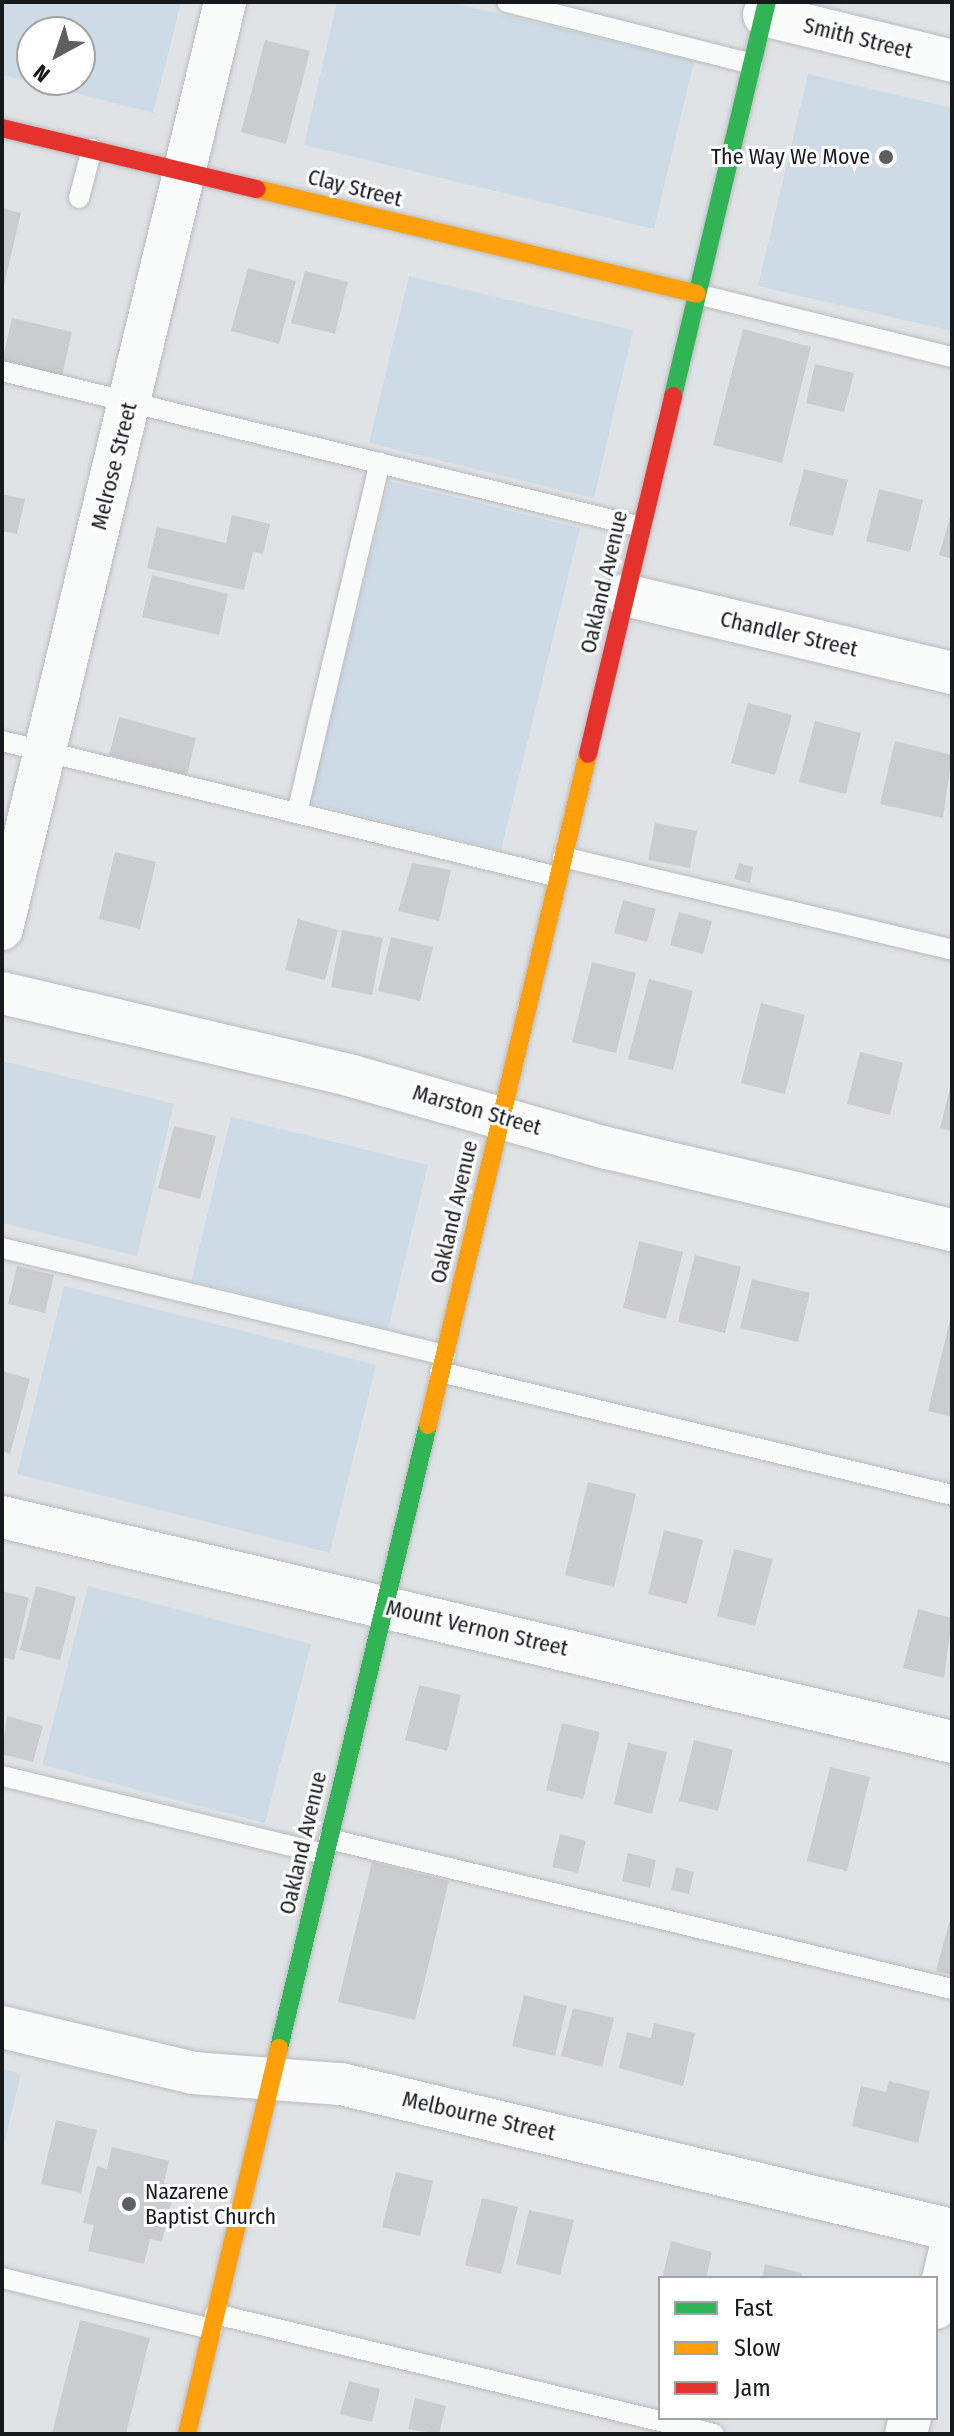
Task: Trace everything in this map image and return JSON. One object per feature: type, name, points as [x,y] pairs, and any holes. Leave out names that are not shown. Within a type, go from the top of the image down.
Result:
[{"type":"street","name":"Melrose Street","points":[[2,929],[225,2]]},
{"type":"street","name":"Oakland Avenue","points":[[187,2434],[766,9]]},
{"type":"street","name":"Smith Street","points":[[766,9],[952,61]]},
{"type":"street","name":"Clay Street","points":[[2,128],[697,294]]},
{"type":"street","name":"Chandler Street","points":[[625,595],[952,673]]},
{"type":"street","name":"Marston Street","points":[[2,993],[501,1116],[607,1148],[952,1230]]},
{"type":"street","name":"Mount Vernon Street","points":[[2,1517],[952,1742]]},
{"type":"street","name":"Melbourne Street","points":[[2,2027],[193,2073],[341,2084],[952,2230]]},
{"type":"street","points":[[938,2300],[952,2242]]},
{"type":"lane","points":[[507,2],[752,64]]},
{"type":"lane","points":[[79,198],[92,149]]},
{"type":"lane","points":[[697,294],[952,357]]},
{"type":"lane","points":[[2,371],[641,527]]},
{"type":"lane","points":[[297,813],[380,463]]},
{"type":"lane","points":[[2,741],[297,813],[952,950]]},
{"type":"lane","points":[[2,1248],[952,1495]]},
{"type":"lane","points":[[2,1776],[952,1989]]},
{"type":"lane","points":[[2,2278],[714,2434]]},
{"type":"shaded area","points":[[2,2],[181,2],[153,113],[85,96],[96,96],[96,16],[16,16],[16,79],[2,75]]},
{"type":"shaded area","points":[[337,2],[450,2],[694,61],[654,229],[304,145]]},
{"type":"shaded area","points":[[808,74],[952,108],[952,331],[758,286]]},
{"type":"shaded area","points":[[409,276],[633,330],[594,498],[369,443]]},
{"type":"shaded area","points":[[389,481],[580,528],[501,850],[310,803]]},
{"type":"shaded area","points":[[2,1061],[174,1104],[137,1256],[2,1223]]},
{"type":"shaded area","points":[[231,1117],[428,1165],[388,1329],[191,1281]]},
{"type":"shaded area","points":[[64,1286],[376,1365],[330,1553],[17,1474]]},
{"type":"shaded area","points":[[88,1586],[311,1644],[265,1823],[42,1765]]},
{"type":"shaded area","points":[[2,2069],[21,2073],[2,2153]]},
{"type":"building","points":[[265,40],[310,51],[286,144],[241,132]]},
{"type":"building","points":[[2,208],[21,213],[3,289],[2,288]]},
{"type":"building","points":[[248,268],[296,281],[279,344],[231,331]]},
{"type":"building","points":[[305,271],[348,282],[335,334],[291,323]]},
{"type":"building","points":[[12,318],[72,332],[62,375],[2,362]]},
{"type":"building","points":[[743,329],[811,347],[782,463],[713,445]]},
{"type":"building","points":[[815,364],[854,373],[844,412],[806,403]]},
{"type":"building","points":[[804,469],[848,480],[833,536],[789,525]]},
{"type":"building","points":[[879,489],[923,500],[910,552],[866,541]]},
{"type":"building","points":[[2,494],[25,499],[17,534],[2,531]]},
{"type":"building","points":[[952,511],[952,559],[939,555]]},
{"type":"building","points":[[232,515],[270,524],[263,554],[253,552],[244,590],[147,568],[157,527],[226,543]]},
{"type":"building","points":[[152,575],[228,594],[219,635],[142,617]]},
{"type":"building","points":[[748,703],[792,715],[775,775],[731,763]]},
{"type":"building","points":[[119,717],[196,738],[187,775],[109,755]]},
{"type":"building","points":[[815,721],[861,733],[846,794],[799,782]]},
{"type":"building","points":[[895,741],[952,755],[943,818],[880,804]]},
{"type":"building","points":[[655,823],[697,831],[690,868],[648,860]]},
{"type":"building","points":[[115,852],[156,862],[140,929],[99,919]]},
{"type":"building","points":[[412,863],[451,870],[439,921],[398,911]]},
{"type":"building","points":[[739,863],[753,867],[750,883],[734,879]]},
{"type":"building","points":[[623,900],[656,909],[647,942],[614,933]]},
{"type":"building","points":[[679,912],[712,921],[703,954],[670,945]]},
{"type":"building","points":[[298,919],[338,930],[325,980],[285,970]]},
{"type":"building","points":[[342,930],[383,938],[372,995],[331,987]]},
{"type":"building","points":[[391,937],[433,947],[420,1001],[378,991]]},
{"type":"building","points":[[592,962],[636,973],[616,1053],[572,1042]]},
{"type":"building","points":[[649,979],[693,991],[673,1070],[628,1059]]},
{"type":"building","points":[[761,1003],[805,1015],[785,1094],[741,1083]]},
{"type":"building","points":[[860,1052],[903,1063],[890,1115],[847,1104]]},
{"type":"building","points":[[952,1085],[952,1131],[940,1128]]},
{"type":"building","points":[[174,1126],[216,1136],[200,1199],[158,1188]]},
{"type":"building","points":[[639,1241],[683,1252],[666,1319],[623,1308]]},
{"type":"building","points":[[695,1255],[741,1267],[725,1333],[678,1322]]},
{"type":"building","points":[[17,1266],[54,1275],[45,1313],[8,1304]]},
{"type":"building","points":[[752,1279],[810,1293],[798,1342],[740,1328]]},
{"type":"building","points":[[952,1316],[952,1417],[928,1411]]},
{"type":"building","points":[[2,1371],[30,1379],[10,1454],[2,1451]]},
{"type":"building","points":[[588,1482],[636,1494],[614,1587],[565,1575]]},
{"type":"building","points":[[664,1530],[703,1540],[687,1604],[648,1594]]},
{"type":"building","points":[[734,1549],[773,1559],[755,1626],[717,1616]]},
{"type":"building","points":[[36,1586],[76,1597],[60,1660],[20,1650]]},
{"type":"building","points":[[2,1591],[29,1598],[14,1660],[2,1657]]},
{"type":"building","points":[[918,1609],[952,1618],[944,1678],[903,1668]]},
{"type":"building","points":[[419,1685],[461,1695],[447,1751],[405,1740]]},
{"type":"building","points":[[7,1716],[43,1726],[33,1762],[2,1754]]},
{"type":"building","points":[[562,1723],[600,1732],[583,1799],[546,1790]]},
{"type":"building","points":[[694,1740],[733,1750],[718,1811],[679,1801]]},
{"type":"building","points":[[628,1743],[667,1752],[652,1814],[614,1804]]},
{"type":"building","points":[[830,1767],[870,1777],[847,1871],[807,1861]]},
{"type":"building","points":[[560,1834],[586,1841],[578,1873],[552,1867]]},
{"type":"building","points":[[628,1853],[656,1860],[650,1888],[622,1881]]},
{"type":"building","points":[[372,1862],[449,1881],[415,2020],[338,2002]]},
{"type":"building","points":[[676,1867],[694,1872],[689,1894],[671,1890]]},
{"type":"building","points":[[949,1923],[952,1924],[952,1975],[936,1971]]},
{"type":"building","points":[[524,1995],[567,2006],[555,2056],[512,2046]]},
{"type":"building","points":[[573,2008],[614,2018],[602,2067],[561,2056]]},
{"type":"building","points":[[654,2023],[695,2033],[683,2086],[619,2068],[627,2032],[651,2038]]},
{"type":"building","points":[[889,2081],[930,2091],[918,2143],[852,2126],[861,2086],[886,2092]]},
{"type":"building","points":[[56,2120],[97,2130],[81,2193],[41,2184]]},
{"type":"building","name":"Nazarene Baptist Church","points":[[112,2147],[169,2161],[164,2183],[175,2186],[162,2242],[150,2239],[144,2264],[88,2251],[94,2225],[83,2223],[97,2166],[107,2169]]},
{"type":"building","points":[[396,2172],[433,2181],[420,2236],[382,2227]]},
{"type":"building","points":[[482,2198],[518,2207],[501,2274],[465,2265]]},
{"type":"building","points":[[529,2210],[574,2220],[560,2275],[516,2264]]},
{"type":"building","points":[[671,2241],[712,2252],[706,2276],[662,2276]]},
{"type":"building","points":[[765,2264],[802,2273],[801,2276],[762,2276]]},
{"type":"building","points":[[80,2320],[150,2338],[126,2434],[52,2434]]},
{"type":"building","points":[[349,2381],[380,2389],[372,2422],[340,2414]]},
{"type":"building","points":[[415,2398],[446,2406],[439,2434],[408,2429]]},
{"type":"traffic: fast","points":[[673,396],[767,2]]},
{"type":"traffic: fast","points":[[279,2048],[428,1425]]},
{"type":"traffic: slow","points":[[257,189],[697,294]]},
{"type":"traffic: slow","points":[[428,1425],[588,754]]},
{"type":"traffic: slow","points":[[187,2434],[279,2048]]},
{"type":"traffic: jam","points":[[2,128],[257,189]]},
{"type":"traffic: jam","points":[[588,754],[673,396]]},
{"type":"place","name":"The Way We Move","points":[[886,157]]},
{"type":"place","name":"Nazarene Baptist Church","points":[[129,2204]]}]
